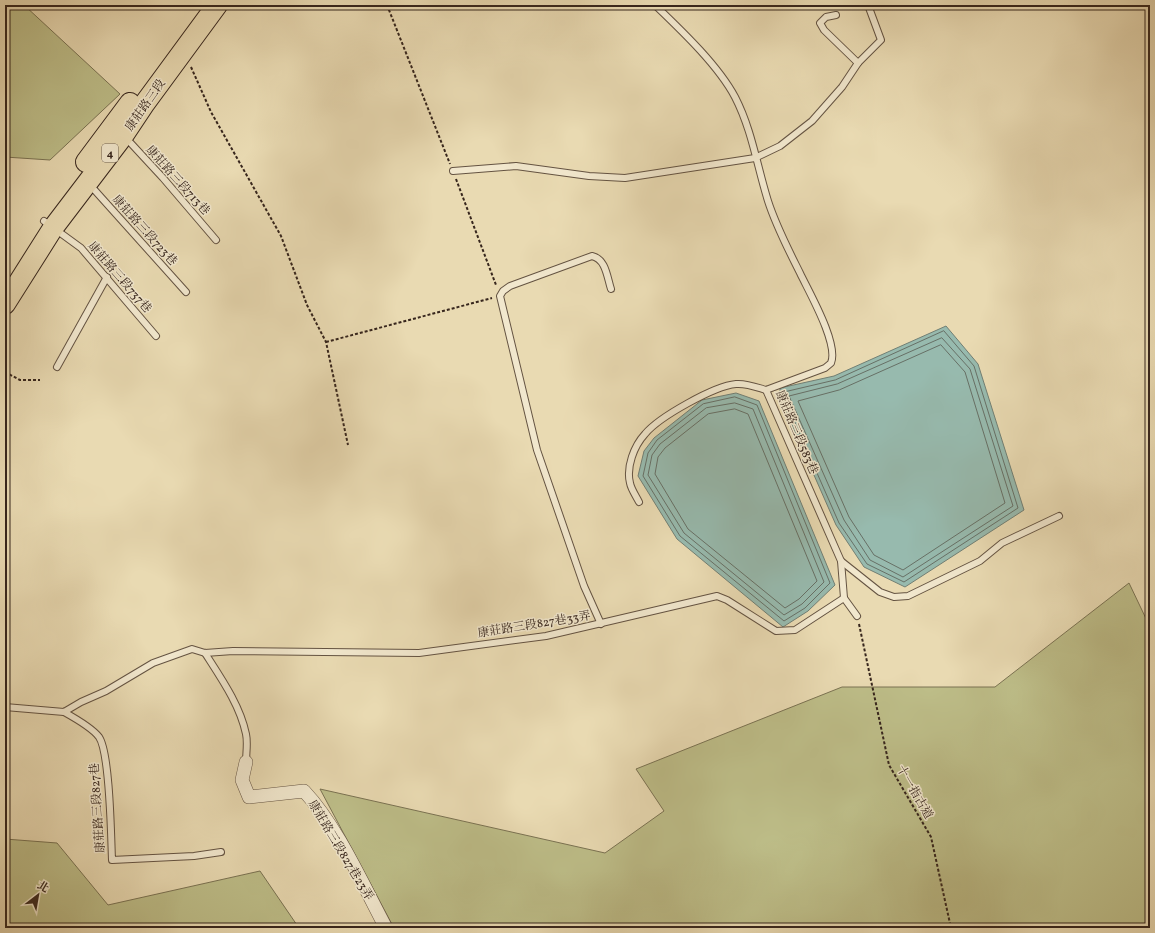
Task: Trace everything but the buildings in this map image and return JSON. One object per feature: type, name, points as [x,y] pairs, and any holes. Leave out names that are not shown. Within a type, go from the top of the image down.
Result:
[{"type":"main road","name":"康莊路三段","points":[[5,279],[48,225],[202,5]]},
{"type":"main road","name":"康莊路三段","points":[[5,304],[48,225],[88,182],[217,5]]},
{"type":"street","name":"康莊路三段827巷23弄","points":[[246,762],[242,780],[249,797],[304,791],[315,803],[350,860],[386,928]]},
{"type":"lane","name":"康莊路三段583巷","points":[[655,5],[710,62],[731,90],[754,143],[755,158],[780,233],[820,312],[833,351],[831,363],[825,368],[766,390],[841,561],[880,592],[894,597],[908,596],[980,561],[1002,543],[1059,516]]},
{"type":"lane","points":[[453,171],[516,166],[589,176],[625,178],[755,158],[780,146],[812,121],[842,87],[858,63],[881,40],[868,5]]},
{"type":"lane","points":[[836,15],[826,17],[820,23],[824,30],[858,63]]},
{"type":"lane","name":"康莊路三段713巷","points":[[123,136],[163,178],[216,240]]},
{"type":"lane","name":"康莊路三段723巷","points":[[88,182],[186,292]]},
{"type":"lane","name":"康莊路三段737巷","points":[[48,225],[82,248],[156,336]]},
{"type":"lane","points":[[601,624],[584,586],[537,450],[500,296],[503,291],[510,286],[592,256],[598,258],[602,262],[611,289]]},
{"type":"lane","points":[[57,368],[107,277]]},
{"type":"lane","points":[[639,502],[630,483],[630,461],[645,433],[691,402],[718,388],[737,384],[766,390]]},
{"type":"lane","points":[[841,561],[844,598],[857,616]]},
{"type":"lane","name":"康莊路三段827巷33弄","points":[[205,653],[233,651],[419,653],[546,636],[717,596],[727,600],[776,631],[795,630],[844,598]]},
{"type":"lane","points":[[64,712],[81,702],[106,691],[153,662],[192,649],[205,653]]},
{"type":"lane","name":"康莊路三段827巷23弄","points":[[205,653],[237,709],[246,734],[246,762]]},
{"type":"lane","name":"康莊路三段827巷","points":[[5,707],[64,712],[75,718],[99,737],[106,762],[112,860],[194,856],[221,852]]},
{"type":"path","points":[[326,342],[500,296],[453,171],[387,5]]},
{"type":"path","points":[[184,51],[211,112],[281,236],[308,305],[326,342],[348,445]]},
{"type":"path","points":[[5,372],[20,380],[40,380]]},
{"type":"path","name":"十一指古道","points":[[857,616],[889,765],[931,836],[951,928]]},
{"type":"green space","points":[[5,5],[24,5],[120,94],[50,160],[5,157]]},
{"type":"green space","points":[[1129,583],[1150,627],[1150,928],[394,928],[320,789],[605,853],[664,811],[636,769],[842,687],[995,687]]},
{"type":"green space","points":[[5,839],[57,843],[108,905],[260,871],[299,928],[5,928]]},
{"type":"water","points":[[946,326],[978,364],[1024,510],[905,587],[864,567],[836,525],[780,398],[780,388],[834,376]]},
{"type":"water","points":[[736,393],[759,401],[835,585],[808,611],[783,627],[677,539],[638,476],[644,451],[654,438],[702,400]]}]
